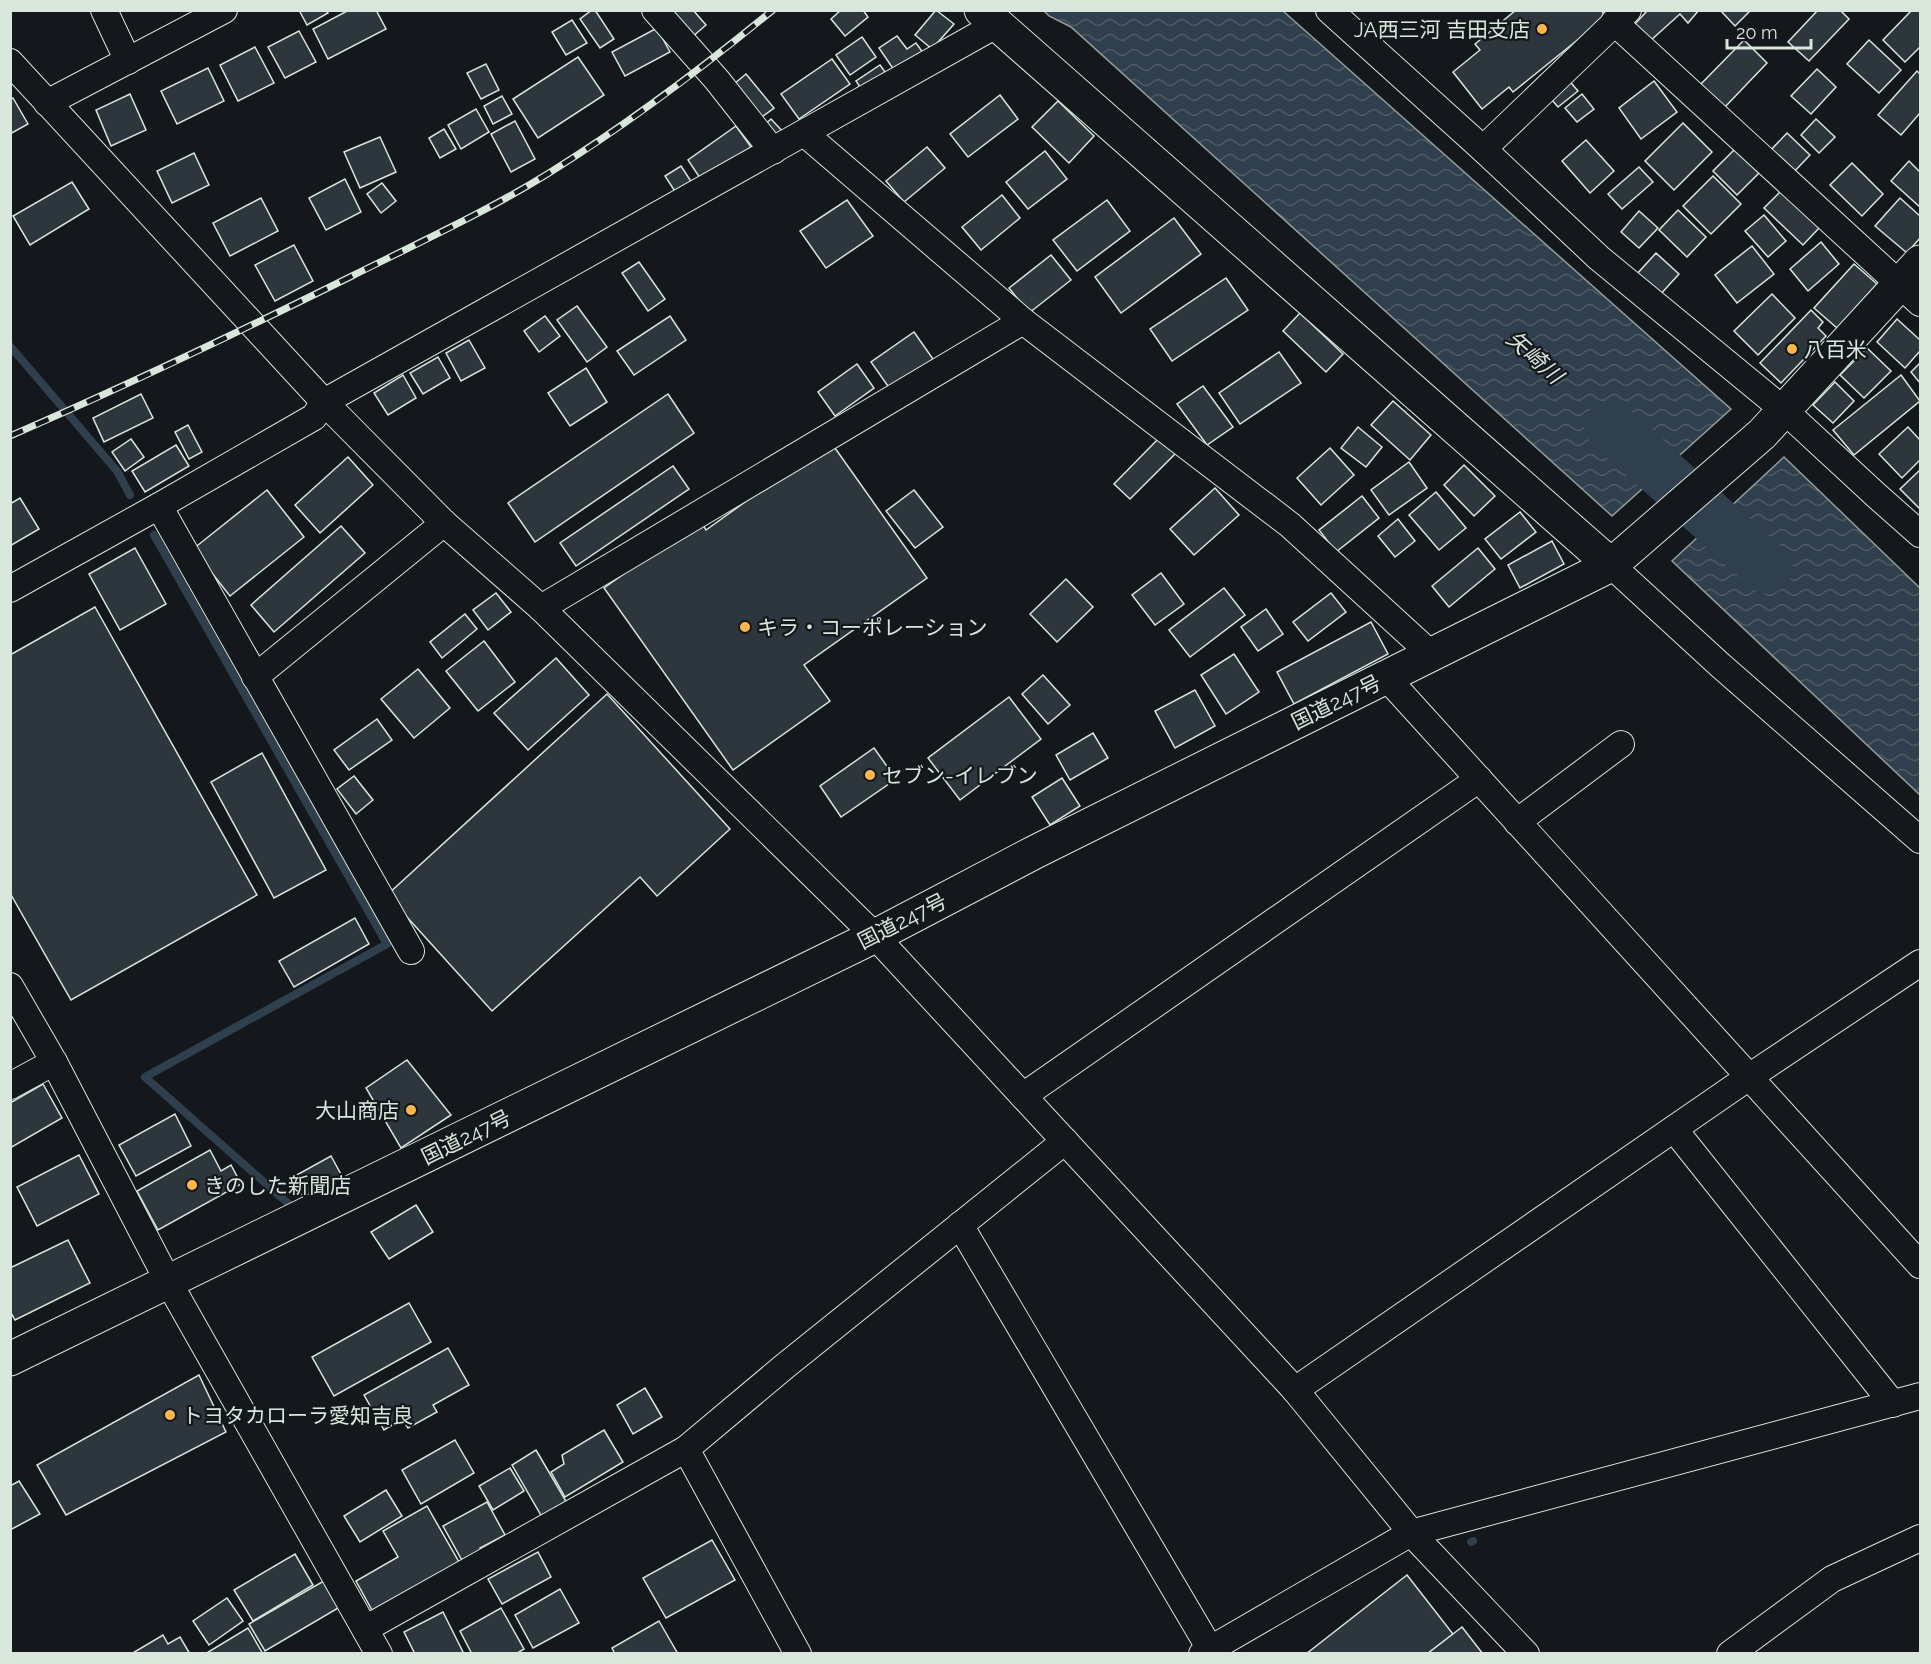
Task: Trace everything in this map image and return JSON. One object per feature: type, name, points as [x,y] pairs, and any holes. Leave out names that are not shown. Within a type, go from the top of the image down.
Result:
[{"type":"main road","points":[[989,18],[1611,565]]},
{"type":"main road","name":"国道247号","points":[[10,1359],[875,936],[1035,852],[1611,565],[1762,434],[1913,283]]},
{"type":"street","points":[[104,10],[128,61]]},
{"type":"street","points":[[47,103],[224,10]]},
{"type":"street","points":[[655,10],[717,80],[772,151]]},
{"type":"street","points":[[1329,10],[1483,149],[1599,258],[1785,411],[1920,534]]},
{"type":"street","points":[[1483,149],[1621,16],[1913,283]]},
{"type":"street","points":[[10,589],[314,417],[324,402],[804,133],[989,18]]},
{"type":"street","points":[[10,62],[324,402],[444,523],[541,608],[875,936],[1295,1390],[1412,1533],[1526,1653]]},
{"type":"street","points":[[804,133],[1023,321],[1290,525],[1431,654]]},
{"type":"street","points":[[541,608],[1023,321]]},
{"type":"street","points":[[159,506],[411,951]]},
{"type":"street","points":[[255,676],[444,523]]},
{"type":"street","points":[[1611,565],[1720,665],[1920,840]]},
{"type":"street","points":[[1386,677],[1920,1265]]},
{"type":"street","points":[[1518,822],[1621,744]]},
{"type":"street","points":[[1023,1096],[1479,779]]},
{"type":"street","points":[[1295,1390],[1749,1077],[1920,963]]},
{"type":"street","points":[[10,986],[54,1062],[169,1283],[379,1653]]},
{"type":"street","points":[[10,1086],[54,1062]]},
{"type":"street","points":[[1674,1129],[1893,1404]]},
{"type":"street","points":[[365,1629],[686,1449],[784,1366],[1065,1141]]},
{"type":"street","points":[[960,1225],[1209,1652],[1412,1533],[1920,1396]]},
{"type":"street","points":[[686,1449],[798,1653]]},
{"type":"street","points":[[1730,1653],[1832,1579],[1920,1538]]},
{"type":"water","points":[[1044,11],[1283,11],[1731,409],[1612,516],[1071,27]]},
{"type":"water","points":[[1784,457],[1920,588],[1920,795],[1672,561]]},
{"type":"building","points":[[299,10],[326,10],[328,13],[307,25]]},
{"type":"building","points":[[349,10],[376,10],[386,29],[328,59],[313,29]]},
{"type":"building","points":[[595,10],[614,39],[600,48],[580,19]]},
{"type":"building","points":[[666,10],[693,10],[706,25],[691,38]]},
{"type":"building","points":[[841,10],[863,10],[868,17],[845,36],[831,19]]},
{"type":"building","points":[[936,10],[954,24],[932,49],[915,35]]},
{"type":"building","points":[[1516,10],[1601,10],[1606,17],[1513,92],[1509,87],[1482,109],[1453,72],[1480,50],[1475,44]]},
{"type":"building","points":[[1648,10],[1699,10],[1688,23],[1680,14],[1650,41],[1634,25]]},
{"type":"building","points":[[1720,10],[1751,10],[1735,26]]},
{"type":"building","points":[[1818,10],[1840,10],[1849,19],[1809,61],[1788,42]]},
{"type":"building","points":[[1912,10],[1920,10],[1920,47],[1905,62],[1883,40]]},
{"type":"building","points":[[572,20],[587,43],[566,55],[552,32]]},
{"type":"building","points":[[657,28],[670,52],[625,76],[612,52]]},
{"type":"building","points":[[299,31],[316,62],[285,78],[268,47]]},
{"type":"building","points":[[897,36],[907,49],[916,43],[924,54],[896,73],[879,48]]},
{"type":"building","points":[[862,37],[876,57],[850,75],[836,55]]},
{"type":"building","points":[[1744,40],[1767,63],[1724,108],[1700,85]]},
{"type":"building","points":[[1869,40],[1901,70],[1879,93],[1847,64]]},
{"type":"building","points":[[255,47],[274,83],[238,101],[220,65]]},
{"type":"building","points":[[578,57],[604,95],[538,138],[513,99]]},
{"type":"building","points":[[832,59],[850,84],[799,119],[781,94]]},
{"type":"building","points":[[486,64],[499,90],[481,99],[467,73]]},
{"type":"building","points":[[880,65],[888,76],[864,93],[856,81]]},
{"type":"building","points":[[208,68],[224,101],[177,124],[161,91]]},
{"type":"building","points":[[1817,69],[1836,87],[1811,114],[1791,96]]},
{"type":"building","points":[[1917,71],[1920,74],[1920,113],[1901,135],[1878,115]]},
{"type":"building","points":[[746,74],[774,108],[755,122],[728,89]]},
{"type":"building","points":[[1566,77],[1578,91],[1558,107],[1546,93]]},
{"type":"building","points":[[1654,81],[1677,112],[1641,139],[1619,108]]},
{"type":"building","points":[[130,94],[146,130],[111,146],[96,110]]},
{"type":"building","points":[[1582,94],[1594,109],[1577,122],[1565,108]]},
{"type":"building","points":[[1000,95],[1018,119],[968,157],[950,134]]},
{"type":"building","points":[[502,96],[512,114],[493,124],[484,106]]},
{"type":"building","points":[[13,98],[28,124],[10,134],[10,100]]},
{"type":"building","points":[[1058,101],[1094,136],[1069,163],[1032,127]]},
{"type":"building","points":[[476,109],[489,132],[461,149],[448,125]]},
{"type":"building","points":[[771,119],[785,134],[774,144],[760,129]]},
{"type":"building","points":[[1816,119],[1835,137],[1819,153],[1801,135]]},
{"type":"building","points":[[515,121],[535,159],[511,172],[491,134]]},
{"type":"building","points":[[1683,123],[1712,152],[1674,190],[1645,161]]},
{"type":"building","points":[[736,126],[751,147],[702,181],[688,160]]},
{"type":"building","points":[[444,129],[456,149],[440,158],[429,138]]},
{"type":"building","points":[[1787,133],[1810,155],[1791,175],[1768,153]]},
{"type":"building","points":[[380,137],[396,172],[360,188],[344,152]]},
{"type":"building","points":[[1586,140],[1614,171],[1590,193],[1562,161]]},
{"type":"building","points":[[927,147],[945,168],[904,202],[886,181]]},
{"type":"building","points":[[1735,149],[1759,173],[1737,195],[1713,171]]},
{"type":"building","points":[[1045,151],[1067,179],[1028,209],[1006,182]]},
{"type":"building","points":[[194,153],[209,185],[172,203],[157,171]]},
{"type":"building","points":[[1909,161],[1920,172],[1920,207],[1891,181]]},
{"type":"building","points":[[1852,163],[1883,194],[1862,216],[1830,185]]},
{"type":"building","points":[[681,166],[694,186],[678,196],[665,176]]},
{"type":"building","points":[[1639,167],[1653,182],[1622,209],[1608,194]]},
{"type":"building","points":[[1713,176],[1741,204],[1711,234],[1683,206]]},
{"type":"building","points":[[345,179],[361,212],[326,230],[309,198]]},
{"type":"building","points":[[72,182],[89,209],[30,245],[13,216]]},
{"type":"building","points":[[382,183],[396,201],[381,213],[367,194]]},
{"type":"building","points":[[1781,191],[1819,228],[1803,245],[1764,208]]},
{"type":"building","points":[[1002,195],[1020,218],[981,250],[962,227]]},
{"type":"building","points":[[261,198],[278,231],[230,256],[213,223]]},
{"type":"building","points":[[1900,198],[1920,216],[1920,238],[1907,253],[1875,226]]},
{"type":"building","points":[[847,200],[873,236],[826,268],[800,231]]},
{"type":"building","points":[[1107,200],[1130,231],[1077,271],[1053,240]]},
{"type":"building","points":[[1678,210],[1706,237],[1687,257],[1659,230]]},
{"type":"building","points":[[1639,211],[1658,228],[1639,248],[1621,232]]},
{"type":"building","points":[[1764,215],[1786,241],[1768,257],[1745,231]]},
{"type":"building","points":[[1174,218],[1201,254],[1121,313],[1095,277]]},
{"type":"building","points":[[1821,242],[1839,264],[1808,291],[1790,269]]},
{"type":"building","points":[[294,245],[313,281],[275,301],[255,265]]},
{"type":"building","points":[[1752,246],[1774,274],[1737,303],[1715,275]]},
{"type":"building","points":[[1656,253],[1679,274],[1659,296],[1636,275]]},
{"type":"building","points":[[1051,255],[1071,280],[1029,313],[1009,288]]},
{"type":"building","points":[[639,262],[665,299],[648,311],[622,273]]},
{"type":"building","points":[[1854,264],[1877,284],[1837,328],[1814,308]]},
{"type":"building","points":[[1226,278],[1248,310],[1172,361],[1150,329]]},
{"type":"building","points":[[1772,294],[1795,318],[1758,355],[1734,331]]},
{"type":"building","points":[[577,306],[607,347],[587,362],[557,320]]},
{"type":"building","points":[[1811,310],[1823,322],[1818,328],[1826,336],[1781,383],[1760,363]]},
{"type":"building","points":[[1300,313],[1343,354],[1326,372],[1283,331]]},
{"type":"building","points":[[545,316],[560,336],[539,352],[524,331]]},
{"type":"building","points":[[670,316],[686,340],[634,375],[617,351]]},
{"type":"building","points":[[1897,319],[1920,340],[1920,351],[1905,368],[1877,342]]},
{"type":"building","points":[[914,332],[933,359],[890,389],[871,362]]},
{"type":"building","points":[[469,340],[485,368],[461,381],[446,353]]},
{"type":"building","points":[[1867,348],[1891,371],[1864,398],[1840,375]]},
{"type":"building","points":[[1279,352],[1301,383],[1240,424],[1219,393]]},
{"type":"building","points":[[438,357],[450,378],[423,394],[410,373]]},
{"type":"building","points":[[1920,363],[1920,383],[1911,372]]},
{"type":"building","points":[[857,364],[874,388],[835,416],[818,392]]},
{"type":"building","points":[[586,368],[607,402],[570,426],[548,393]]},
{"type":"building","points":[[403,375],[416,398],[388,415],[374,393]]},
{"type":"building","points":[[1901,375],[1920,401],[1854,455],[1833,430]]},
{"type":"building","points":[[1835,382],[1854,401],[1833,423],[1813,405]]},
{"type":"building","points":[[1203,386],[1233,427],[1207,445],[1177,404]]},
{"type":"building","points":[[141,394],[153,418],[104,442],[93,418]]},
{"type":"building","points":[[668,394],[694,433],[535,542],[508,503]]},
{"type":"building","points":[[1393,401],[1431,435],[1410,460],[1371,425]]},
{"type":"building","points":[[188,425],[202,452],[189,459],[175,432]]},
{"type":"building","points":[[1358,427],[1382,447],[1366,467],[1341,448]]},
{"type":"building","points":[[1908,427],[1920,440],[1920,460],[1902,478],[1879,454]]},
{"type":"building","points":[[1160,437],[1176,453],[1130,499],[1114,484]]},
{"type":"building","points":[[131,439],[144,457],[125,471],[112,452]]},
{"type":"building","name":"キラ・コーポレーション","points":[[830,441],[927,578],[804,665],[830,701],[733,770],[604,588],[700,520],[706,530]]},
{"type":"building","points":[[176,445],[189,466],[145,492],[132,471]]},
{"type":"building","points":[[1330,448],[1354,475],[1321,505],[1297,478]]},
{"type":"building","points":[[348,457],[373,485],[320,533],[295,505]]},
{"type":"building","points":[[1409,462],[1427,488],[1389,515],[1371,490]]},
{"type":"building","points":[[1464,465],[1495,496],[1474,516],[1444,485]]},
{"type":"building","points":[[673,466],[689,489],[576,566],[560,543]]},
{"type":"building","points":[[1920,470],[1920,509],[1900,489]]},
{"type":"building","points":[[1215,488],[1239,515],[1194,555],[1170,529]]},
{"type":"building","points":[[267,490],[304,537],[230,596],[193,549]]},
{"type":"building","points":[[914,490],[943,527],[915,548],[886,511]]},
{"type":"building","points":[[1436,492],[1466,528],[1439,550],[1409,515]]},
{"type":"building","points":[[1362,496],[1379,518],[1336,552],[1319,530]]},
{"type":"building","points":[[20,498],[39,529],[10,546],[10,504]]},
{"type":"building","points":[[1520,512],[1536,532],[1501,559],[1485,539]]},
{"type":"building","points":[[1398,519],[1415,541],[1395,557],[1378,536]]},
{"type":"building","points":[[341,526],[365,553],[274,632],[251,605]]},
{"type":"building","points":[[1552,541],[1564,564],[1520,588],[1508,565]]},
{"type":"building","points":[[135,548],[166,604],[120,630],[89,574]]},
{"type":"building","points":[[1478,548],[1495,569],[1449,607],[1432,586]]},
{"type":"building","points":[[1161,573],[1184,604],[1155,625],[1132,595]]},
{"type":"building","points":[[1066,579],[1093,607],[1057,642],[1030,614]]},
{"type":"building","points":[[1224,588],[1245,615],[1190,657],[1169,630]]},
{"type":"building","points":[[496,593],[511,612],[488,630],[473,610]]},
{"type":"building","points":[[1331,593],[1346,612],[1308,641],[1293,622]]},
{"type":"building","points":[[95,607],[257,895],[71,1000],[10,893],[10,655]]},
{"type":"building","points":[[1266,609],[1283,634],[1258,651],[1241,627]]},
{"type":"building","points":[[465,614],[477,629],[442,658],[430,642]]},
{"type":"building","points":[[1371,622],[1388,654],[1294,704],[1277,672]]},
{"type":"building","points":[[484,641],[515,682],[478,711],[446,671]]},
{"type":"building","points":[[1234,654],[1259,692],[1226,714],[1201,675]]},
{"type":"building","points":[[556,658],[589,695],[528,750],[494,713]]},
{"type":"building","points":[[418,669],[450,708],[414,738],[381,699]]},
{"type":"building","points":[[1043,675],[1070,705],[1048,724],[1022,694]]},
{"type":"building","points":[[1195,690],[1215,726],[1175,748],[1155,711]]},
{"type":"building","points":[[607,694],[730,829],[657,896],[640,877],[492,1011],[387,895]]},
{"type":"building","points":[[1009,697],[1041,739],[960,800],[928,758]]},
{"type":"building","points":[[377,719],[392,740],[349,770],[334,750]]},
{"type":"building","points":[[1093,733],[1108,758],[1070,780],[1056,755]]},
{"type":"building","points":[[874,748],[896,779],[841,817],[820,786]]},
{"type":"building","points":[[262,753],[326,870],[274,898],[211,782]]},
{"type":"building","points":[[354,776],[373,800],[356,814],[337,789]]},
{"type":"building","points":[[1062,778],[1080,806],[1050,825],[1032,797]]},
{"type":"building","points":[[355,918],[369,944],[294,987],[279,961]]},
{"type":"building","points":[[407,1060],[451,1115],[401,1148],[366,1088]]},
{"type":"building","points":[[43,1084],[62,1118],[10,1148],[10,1103]]},
{"type":"building","points":[[175,1114],[191,1146],[136,1176],[119,1145]]},
{"type":"building","points":[[210,1150],[221,1171],[231,1165],[241,1184],[158,1230],[137,1191]]},
{"type":"building","points":[[79,1155],[99,1194],[37,1226],[17,1187]]},
{"type":"building","points":[[331,1156],[343,1178],[304,1198],[293,1177]]},
{"type":"building","points":[[416,1205],[433,1232],[389,1259],[371,1232]]},
{"type":"building","points":[[68,1240],[90,1283],[15,1320],[10,1311],[10,1268]]},
{"type":"building","points":[[409,1303],[431,1342],[334,1396],[312,1357]]},
{"type":"building","points":[[448,1348],[469,1385],[433,1405],[437,1412],[408,1428],[402,1419],[384,1430],[364,1395]]},
{"type":"building","points":[[199,1375],[226,1432],[66,1515],[37,1465]]},
{"type":"building","points":[[645,1388],[662,1417],[633,1434],[617,1405]]},
{"type":"building","points":[[604,1430],[623,1462],[565,1497],[551,1472],[564,1464],[562,1455]]},
{"type":"building","points":[[455,1440],[474,1473],[421,1504],[402,1470]]},
{"type":"building","points":[[536,1450],[567,1503],[542,1517],[512,1465]]},
{"type":"building","points":[[510,1468],[524,1491],[493,1510],[479,1486]]},
{"type":"building","points":[[19,1481],[40,1514],[10,1530],[10,1486]]},
{"type":"building","points":[[386,1490],[402,1516],[360,1542],[344,1516]]},
{"type":"building","points":[[487,1502],[505,1535],[480,1548],[484,1554],[464,1564],[443,1526]]},
{"type":"building","points":[[427,1506],[459,1562],[373,1612],[356,1581],[398,1557],[383,1531]]},
{"type":"building","points":[[712,1540],[735,1580],[666,1618],[643,1578]]},
{"type":"building","points":[[538,1552],[551,1577],[502,1604],[488,1579]]},
{"type":"building","points":[[295,1554],[313,1585],[253,1621],[234,1590]]},
{"type":"building","points":[[1407,1575],[1453,1634],[1427,1654],[1306,1654]]},
{"type":"building","points":[[329,1578],[345,1604],[265,1651],[249,1624]]},
{"type":"building","points":[[560,1589],[579,1623],[533,1648],[515,1615]]},
{"type":"building","points":[[227,1598],[243,1621],[209,1645],[193,1621]]},
{"type":"building","points":[[501,1608],[524,1649],[516,1654],[472,1654],[460,1631]]},
{"type":"building","points":[[443,1612],[464,1654],[415,1654],[404,1632]]},
{"type":"building","points":[[659,1621],[678,1654],[615,1654],[612,1648]]},
{"type":"building","points":[[1462,1627],[1483,1654],[1427,1654],[1453,1634]]},
{"type":"building","points":[[248,1628],[263,1654],[205,1654]]},
{"type":"building","points":[[163,1635],[168,1644],[180,1637],[190,1654],[131,1654]]},
{"type":"waterway","points":[[10,346],[117,471],[130,495]]},
{"type":"waterway","name":"矢崎川","points":[[1610,426],[1767,568]]},
{"type":"waterway","points":[[154,535],[387,944],[145,1077],[290,1205]]},
{"type":"railway","points":[[10,436],[225,338],[501,201],[549,173],[636,115],[773,10]]},
{"type":"place","name":"JA西三河 吉田支店","points":[[1542,29]]},
{"type":"place","name":"八百米","points":[[1792,349]]},
{"type":"place","name":"キラ・コーポレーション","points":[[745,627]]},
{"type":"place","name":"セブン-イレブン","points":[[870,775]]},
{"type":"place","name":"大山商店","points":[[411,1110]]},
{"type":"place","name":"きのした新聞店","points":[[192,1185]]},
{"type":"place","name":"トヨタカローラ愛知吉良","points":[[170,1415]]}]
